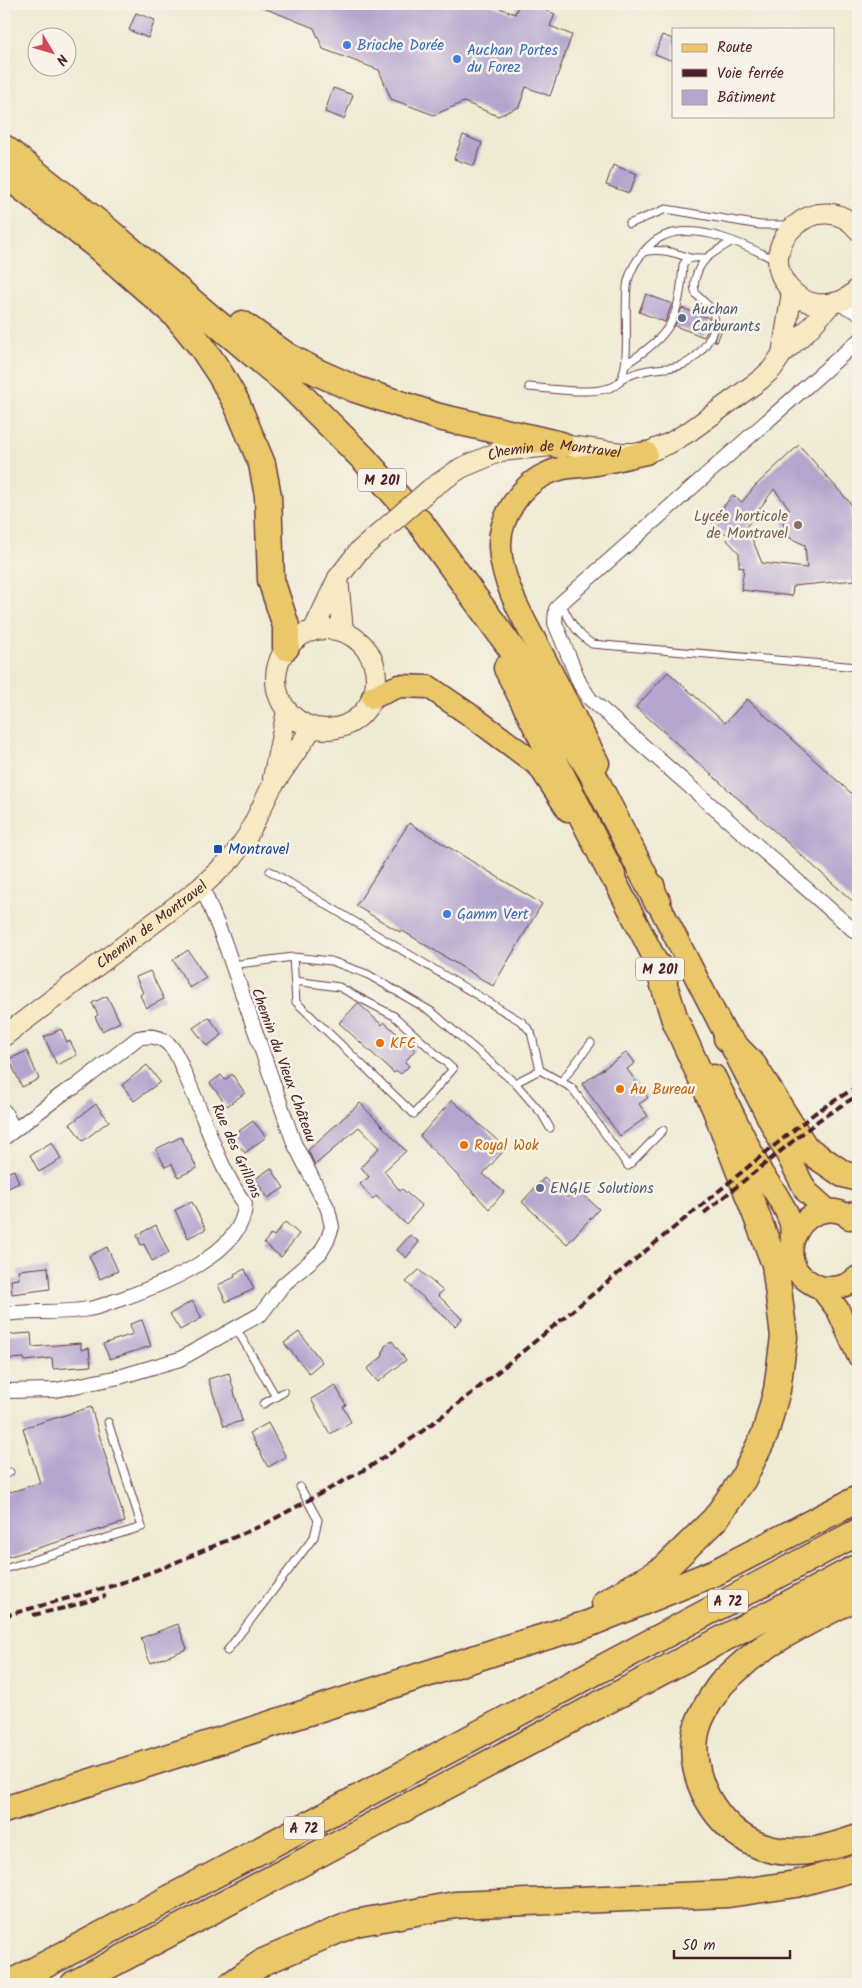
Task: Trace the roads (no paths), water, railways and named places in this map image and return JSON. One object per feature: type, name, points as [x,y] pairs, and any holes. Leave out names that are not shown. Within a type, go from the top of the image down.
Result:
[{"type":"highway","name":"M 201","points":[[4,148],[102,226],[289,384],[364,459],[422,525],[529,673],[592,771],[657,901]]},
{"type":"highway","name":"M 201","points":[[4,163],[96,238],[158,285],[284,393],[411,526],[469,608],[513,678],[612,875]]},
{"type":"highway","points":[[4,172],[96,245],[176,316],[202,347],[220,374],[236,402],[262,464],[268,496],[270,580],[286,626],[286,647]]},
{"type":"highway","points":[[102,226],[287,356],[318,373],[363,392],[439,417],[561,445]]},
{"type":"highway","points":[[501,1650],[585,1615],[664,1568],[715,1519],[743,1479],[765,1434],[777,1390],[784,1336],[775,1264],[716,1110],[675,1020],[658,966]]},
{"type":"highway","points":[[727,1038],[753,1065],[805,1148],[844,1174],[858,1178]]},
{"type":"highway","points":[[4,1810],[501,1650],[588,1624],[716,1572],[858,1499]]},
{"type":"highway","name":"A 72","points":[[9,1984],[858,1532]]},
{"type":"highway","name":"A 72","points":[[74,1984],[858,1567]]},
{"type":"highway","points":[[858,1596],[785,1634],[746,1661],[720,1685],[704,1711],[695,1737],[695,1760],[700,1783],[712,1806],[730,1827],[748,1841],[770,1849],[798,1852],[826,1849],[858,1838]]},
{"type":"highway","points":[[232,1984],[264,1962],[354,1924],[455,1906],[728,1894],[796,1884],[858,1867]]},
{"type":"main road","points":[[646,453],[589,465],[566,466],[544,475],[527,488],[512,505],[502,527],[500,546],[502,564],[522,616],[646,855],[657,901]]},
{"type":"main road","points":[[373,697],[398,686],[429,687],[539,766],[612,875]]},
{"type":"main road","name":"M 201","points":[[612,875],[762,1174],[786,1211],[791,1223],[792,1242]]},
{"type":"main road","name":"M 201","points":[[657,901],[806,1190],[848,1216]]},
{"type":"main road","points":[[848,1216],[814,1214],[806,1219],[797,1229],[792,1242],[792,1256],[796,1269],[807,1281],[821,1288],[838,1310],[858,1355]]},
{"type":"main road","points":[[821,1288],[841,1288],[858,1277]]},
{"type":"street","points":[[851,221],[831,214],[818,214],[794,224],[785,235],[780,248],[778,262],[783,278],[792,292],[802,299],[814,304],[834,304],[858,312]]},
{"type":"street","name":"Chemin de Montravel","points":[[314,629],[338,578],[358,552],[430,489],[461,468],[501,452],[561,445],[622,453],[646,453],[670,443],[690,431],[760,380],[772,369],[782,354],[834,304],[847,298],[858,288]]},
{"type":"street","name":"Chemin de Montravel","points":[[782,354],[792,292]]},
{"type":"street","points":[[858,341],[561,603],[556,609],[555,623],[580,684],[590,698],[858,934]]},
{"type":"street","points":[[338,578],[343,631]]},
{"type":"street","points":[[328,628],[343,631],[357,639],[368,651],[375,665],[376,681],[373,697],[365,710],[355,720],[341,727],[327,729],[312,728],[298,721],[287,711],[278,696],[275,679],[278,662],[286,647],[298,636],[314,629],[328,628]]},
{"type":"street","name":"Chemin de Montravel","points":[[270,788],[287,711]]},
{"type":"street","name":"Chemin de Montravel","points":[[4,1036],[200,888],[232,858],[248,835],[270,788],[312,728]]},
{"type":"street","name":"Chemin du Vieux Château","points":[[4,1391],[56,1390],[118,1377],[180,1359],[261,1314],[283,1285],[320,1253],[327,1242],[332,1227],[328,1209],[294,1143],[224,941],[205,894],[200,888]]},
{"type":"street","name":"Rue des Grillons","points":[[4,1111],[9,1134],[65,1092],[75,1087],[138,1038],[149,1035],[160,1038],[172,1048],[193,1092],[215,1148],[236,1191],[245,1204],[242,1223],[215,1253],[192,1270],[148,1289],[89,1309],[22,1311],[4,1314]]},
{"type":"lane","points":[[630,224],[666,210],[760,225],[794,224]]},
{"type":"lane","points":[[529,387],[597,391],[616,385],[622,378],[626,364],[625,324],[628,282],[634,265],[654,240],[676,232],[704,234],[733,241],[778,262]]},
{"type":"lane","points":[[622,378],[644,371],[684,364],[699,354],[707,343],[714,317],[710,307],[696,293],[694,284],[699,266],[705,258],[733,241]]},
{"type":"lane","points":[[643,252],[656,249],[667,250],[690,258],[705,258]]},
{"type":"lane","points":[[626,364],[657,341],[674,318],[681,293],[683,265],[690,258]]},
{"type":"lane","points":[[561,603],[572,626],[592,644],[858,667]]},
{"type":"lane","points":[[270,871],[522,1022],[531,1032],[540,1070],[572,1088],[628,1166],[663,1130]]},
{"type":"lane","points":[[293,957],[296,1002],[414,1114],[452,1069],[394,1016],[339,987],[295,981]]},
{"type":"lane","points":[[231,965],[293,957],[332,961],[367,974],[432,1012],[515,1083],[542,1114],[550,1128]]},
{"type":"lane","points":[[561,1082],[591,1043]]},
{"type":"lane","points":[[515,1083],[540,1070]]},
{"type":"lane","points":[[236,1328],[276,1397]]},
{"type":"lane","points":[[263,1404],[284,1392]]},
{"type":"lane","points":[[4,1569],[142,1527],[108,1422]]},
{"type":"lane","points":[[227,1651],[314,1537],[318,1520],[300,1487]]},
{"type":"railway","points":[[4,1616],[115,1585],[165,1567],[265,1524],[371,1466],[420,1433],[472,1393],[815,1113],[858,1086]]},
{"type":"railway","points":[[704,1213],[819,1120],[858,1095]]},
{"type":"railway","points":[[33,1615],[106,1596]]},
{"type":"place","name":"Brioche Dorée","points":[[347,45]]},
{"type":"place","name":"Auchan Portes du Forez","points":[[457,59]]},
{"type":"place","name":"Auchan Carburants","points":[[682,318]]},
{"type":"place","name":"Lycée horticole de Montravel","points":[[798,525]]},
{"type":"place","name":"Montravel","points":[[218,849]]},
{"type":"place","name":"Gamm Vert","points":[[447,914]]},
{"type":"place","name":"KFC","points":[[380,1043]]},
{"type":"place","name":"Au Bureau","points":[[620,1089]]},
{"type":"place","name":"Royal Wok","points":[[464,1145]]},
{"type":"place","name":"ENGIE Solutions","points":[[540,1188]]}]
